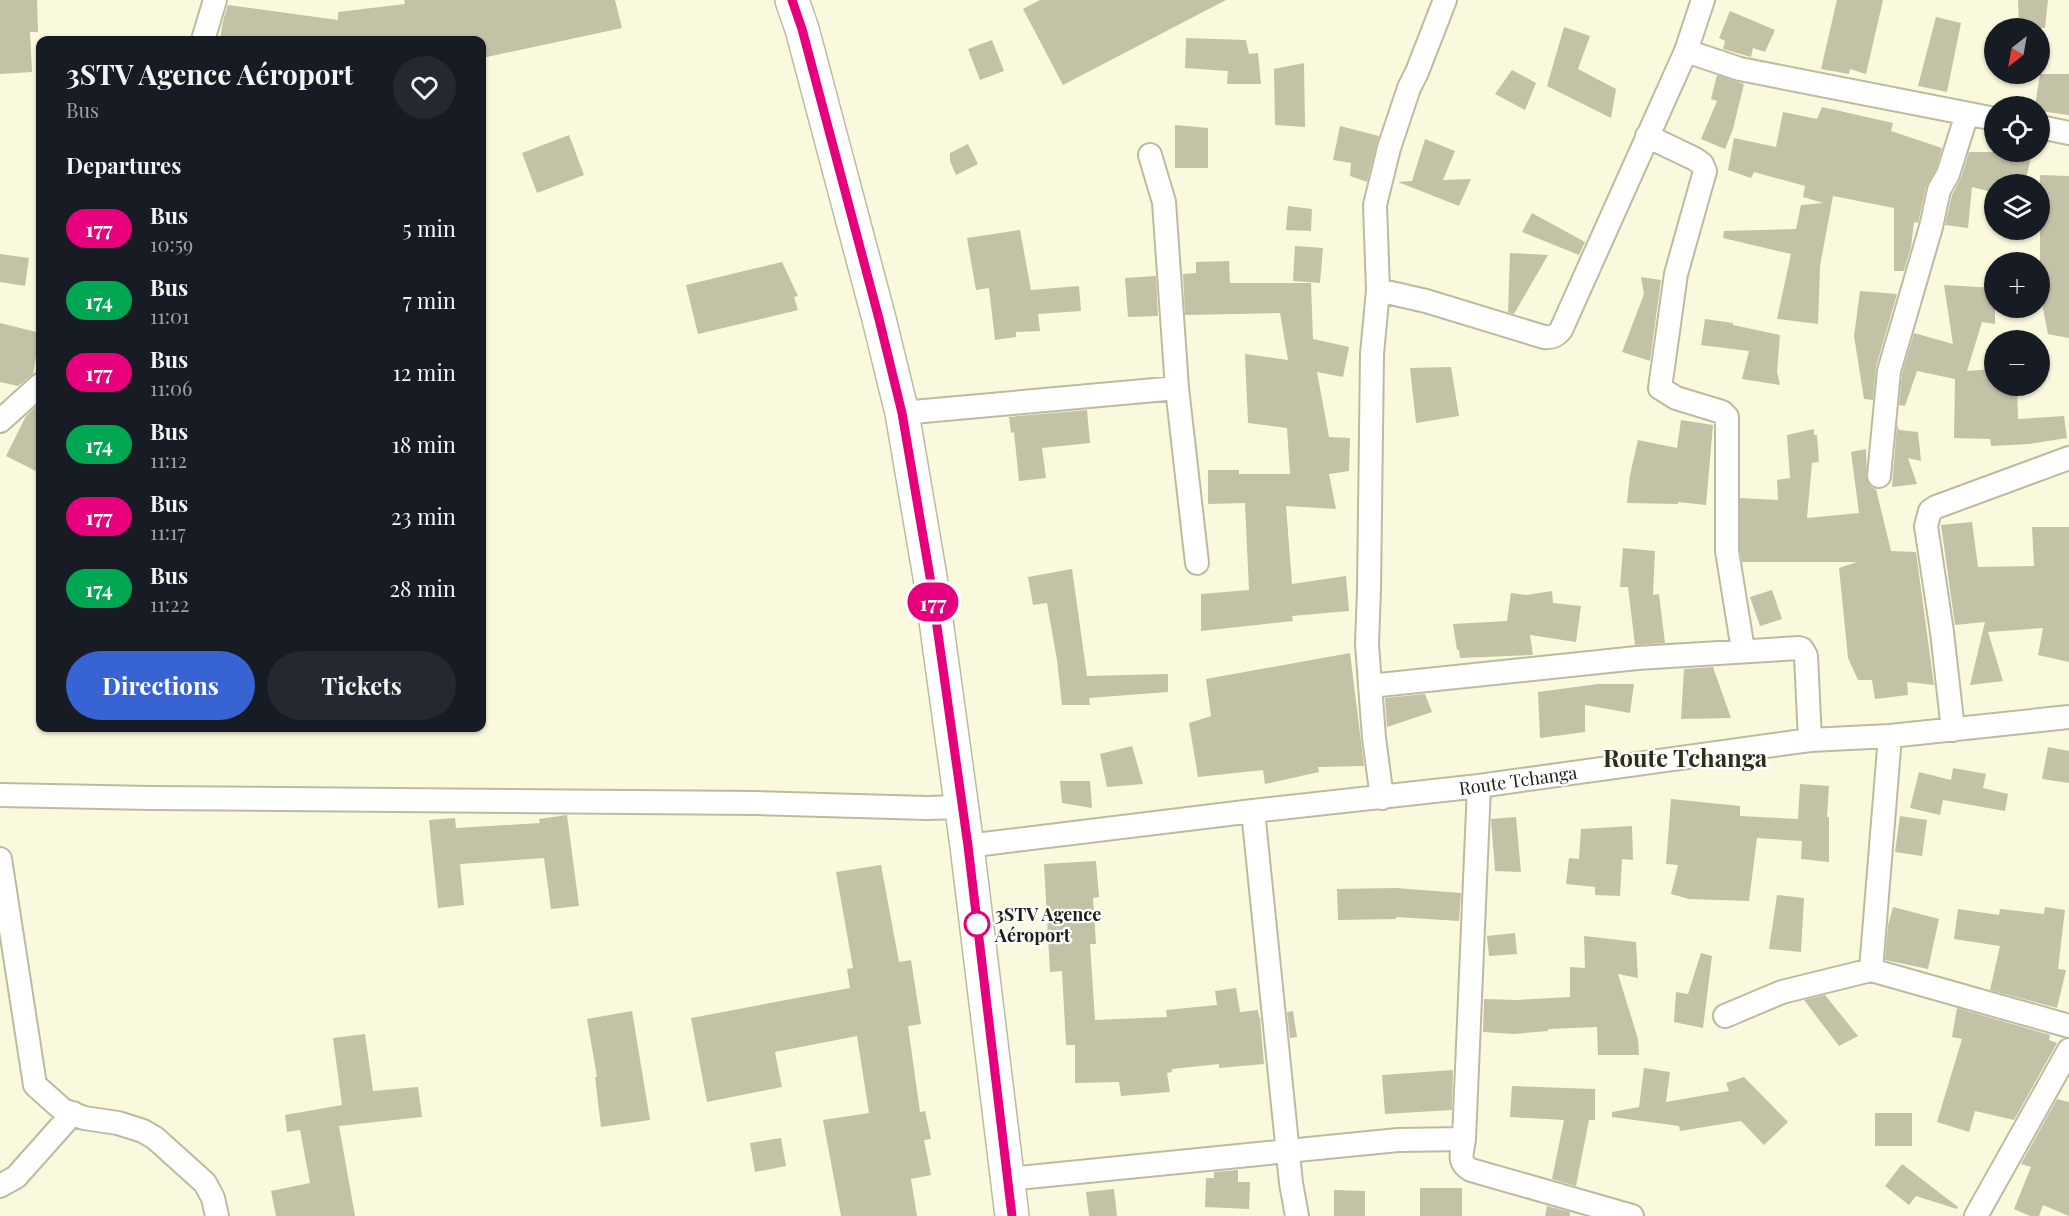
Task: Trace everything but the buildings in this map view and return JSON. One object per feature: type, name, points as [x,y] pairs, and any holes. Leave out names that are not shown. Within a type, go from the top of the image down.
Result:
[{"type":"highway","points":[[792,0],[802,29],[853,219],[902,413],[930,577],[968,846],[1012,1216]]},
{"type":"street","points":[[204,36],[215,0]]},
{"type":"street","points":[[1382,798],[1367,644],[1372,354],[1378,290],[1375,205],[1389,148],[1409,88],[1445,0]]},
{"type":"street","points":[[1378,290],[1426,301],[1544,336],[1557,335],[1686,51],[1703,0]]},
{"type":"street","points":[[1686,51],[1740,69],[1984,117]]},
{"type":"street","points":[[1879,476],[1889,371],[1931,227],[1939,190],[1948,174],[1967,114]]},
{"type":"street","points":[[2050,129],[2069,132]]},
{"type":"street","points":[[1647,136],[1695,159],[1702,164],[1705,171],[1676,274],[1660,388],[1676,398],[1722,412],[1727,417],[1727,551],[1743,650]]},
{"type":"street","points":[[1150,155],[1164,202],[1176,388],[1197,563]]},
{"type":"street","points":[[902,413],[1176,388]]},
{"type":"street","points":[[0,421],[36,390]]},
{"type":"street","points":[[1953,730],[1942,632],[1926,526],[1927,517],[1936,507],[2069,458]]},
{"type":"street","points":[[1370,686],[1637,658],[1743,650],[1802,649],[1806,656],[1810,740]]},
{"type":"street","name":"Route Tchanga","points":[[968,846],[1479,786],[1810,740],[1890,736],[2069,717]]},
{"type":"street","points":[[1871,970],[1890,736]]},
{"type":"street","points":[[1479,786],[1463,1164],[1472,1170],[1632,1216]]},
{"type":"street","points":[[0,795],[962,807]]},
{"type":"street","points":[[1253,811],[1288,1150],[1297,1216]]},
{"type":"street","points":[[0,860],[35,1085],[63,1110],[84,1118],[135,1128],[155,1138],[204,1183],[213,1198],[217,1216]]},
{"type":"street","points":[[1725,1016],[1782,992],[1871,970],[2069,1026]]},
{"type":"street","points":[[1976,1216],[2069,1050]]},
{"type":"street","points":[[0,1186],[16,1177],[73,1113]]},
{"type":"street","points":[[1008,1179],[1398,1140],[1464,1139]]},
{"type":"bus line","name":"177","points":[[792,0],[802,29],[856,230],[902,413],[930,577],[968,846],[1012,1216]]},
{"type":"place","name":"3STV Agence Aéroport","points":[[977,924]]},
{"type":"district","name":"Route Tchanga","points":[[1685,757]]}]
